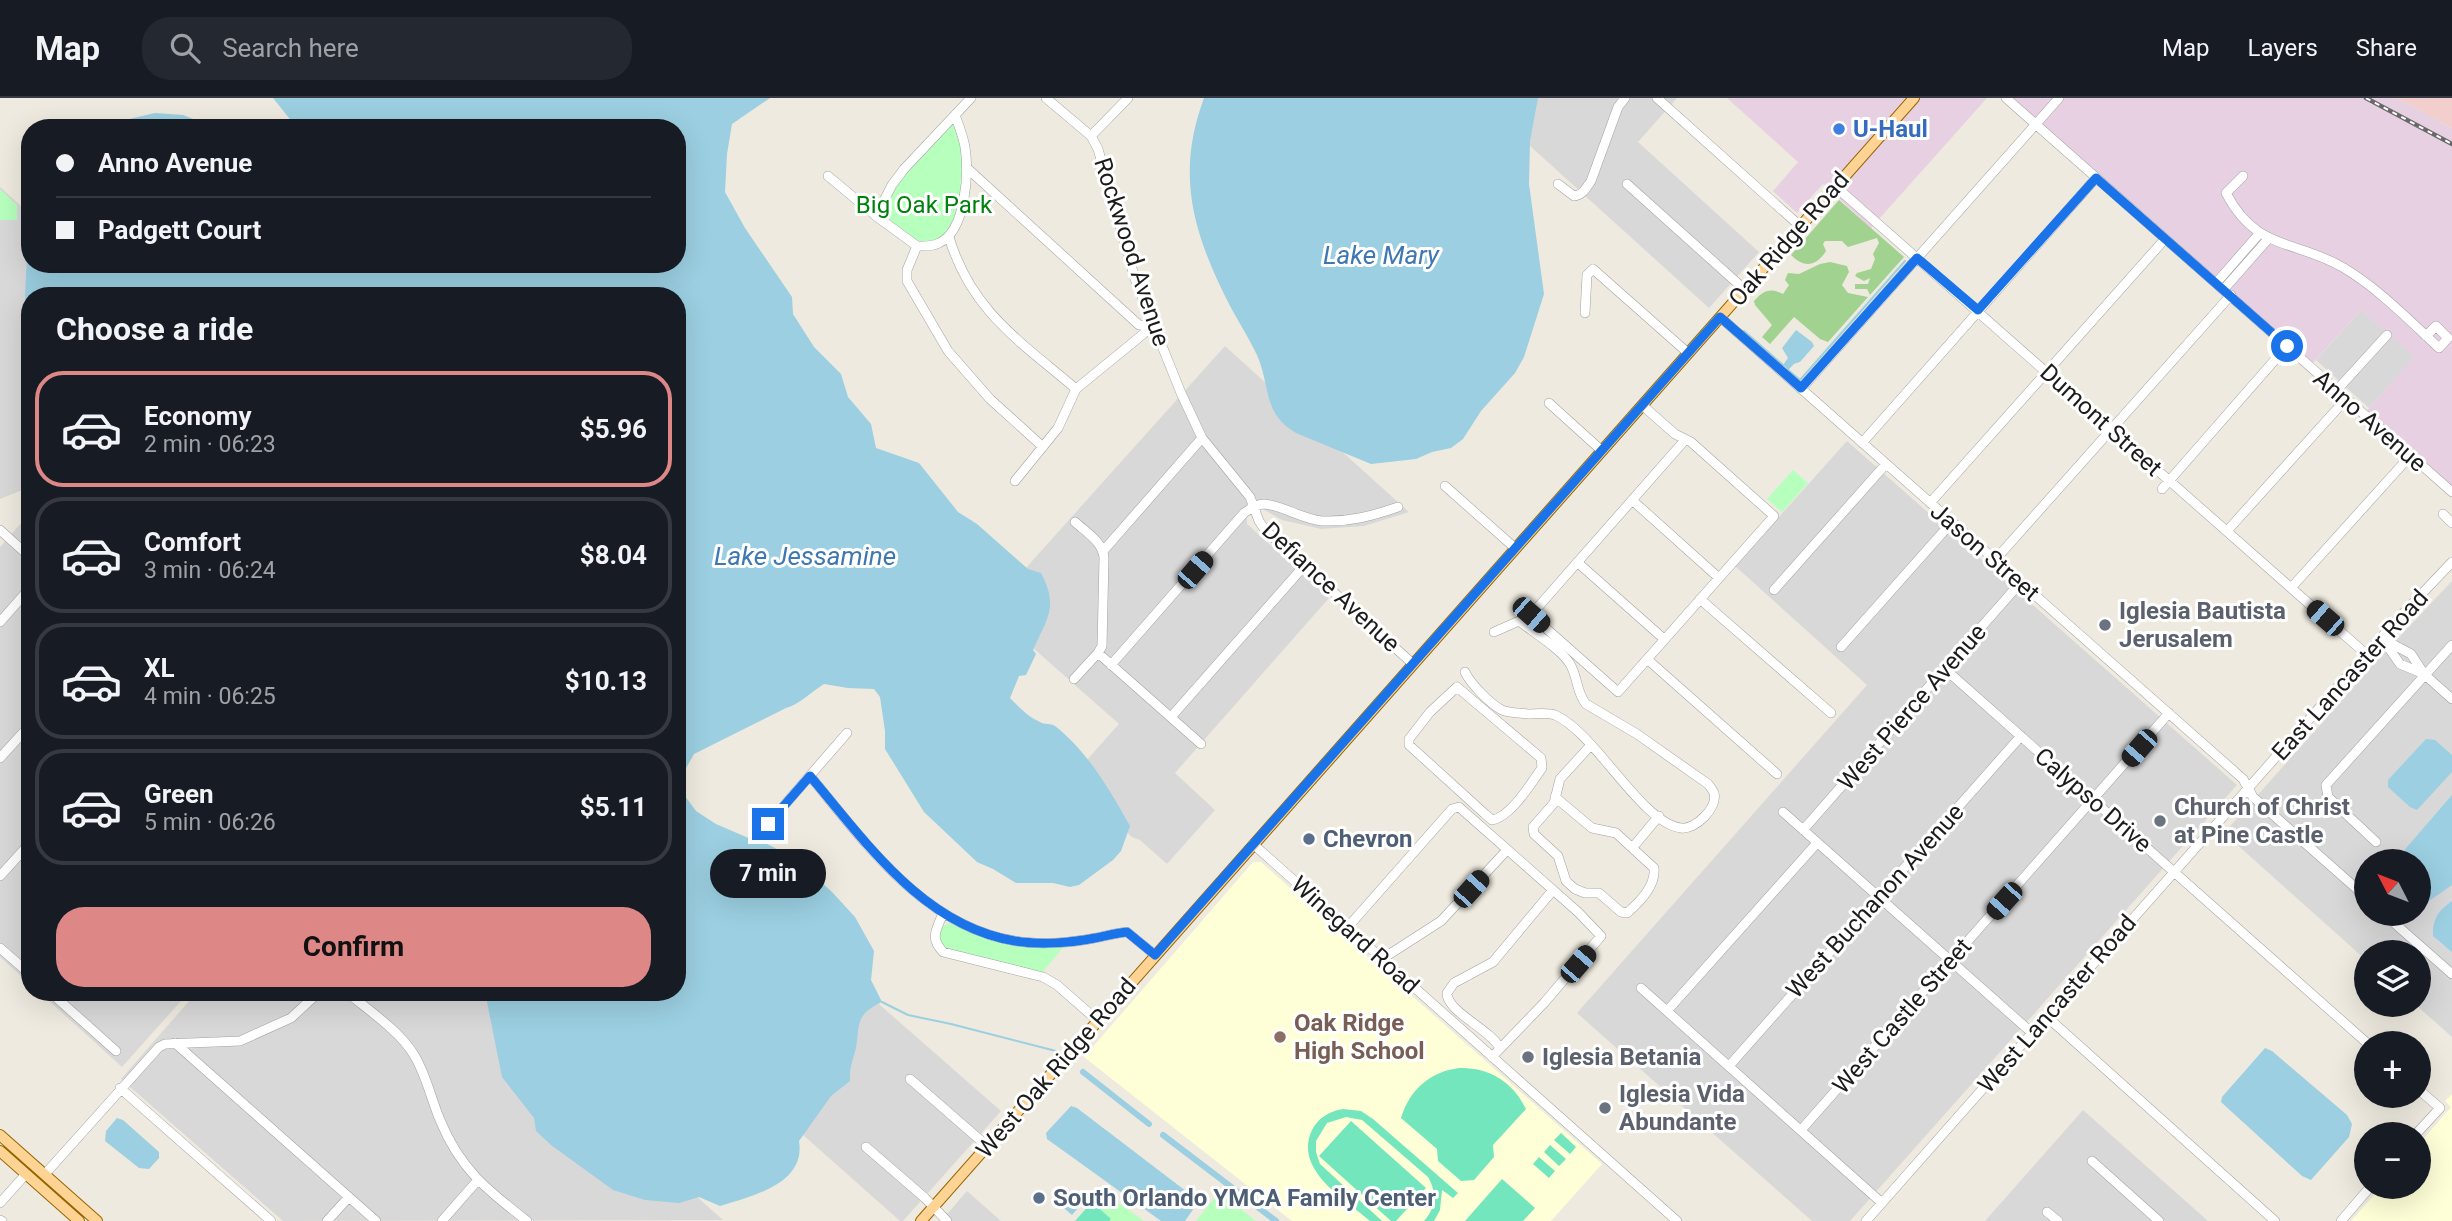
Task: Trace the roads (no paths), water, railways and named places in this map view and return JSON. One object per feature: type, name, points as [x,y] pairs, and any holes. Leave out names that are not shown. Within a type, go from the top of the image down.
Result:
[{"type":"main road","name":"Oak Ridge Road","points":[[1720,317],[1910,99]]},
{"type":"main road","name":"West Oak Ridge Road","points":[[921,1221],[1720,317]]},
{"type":"main road","points":[[0,1135],[97,1221]]},
{"type":"main road","points":[[0,1151],[79,1221]]},
{"type":"street","points":[[876,216],[904,169],[971,98]]},
{"type":"street","name":"Rockwood Avenue","points":[[1046,98],[1091,136],[1104,162],[1135,279],[1202,439],[1224,468],[1243,486],[1254,506]]},
{"type":"street","points":[[1091,136],[1128,98]]},
{"type":"street","points":[[1558,184],[1574,196],[1584,191],[1591,181],[1618,107],[1625,98]]},
{"type":"street","points":[[1657,98],[1800,226]]},
{"type":"street","name":"Anno Avenue","points":[[2006,98],[2452,492]]},
{"type":"street","points":[[1801,388],[2059,98]]},
{"type":"street","points":[[828,176],[917,246],[939,244],[949,237],[957,223],[962,208],[967,168],[964,145],[955,115]]},
{"type":"street","points":[[967,168],[1139,325],[1153,326]]},
{"type":"street","points":[[2243,176],[2226,192],[2237,213],[2264,236],[2342,267],[2367,283],[2426,336]]},
{"type":"street","points":[[1862,443],[2096,178]]},
{"type":"street","points":[[1628,184],[1744,289]]},
{"type":"street","name":"Dumont Street","points":[[1835,186],[2367,654]]},
{"type":"street","points":[[1995,560],[2111,429],[2224,289],[2229,276],[2264,236]]},
{"type":"street","points":[[949,237],[957,264],[991,316],[1076,389]]},
{"type":"street","points":[[1930,503],[2165,239]]},
{"type":"street","points":[[917,246],[907,270],[907,281],[948,351],[990,398],[1043,447]]},
{"type":"street","points":[[1585,313],[1587,275],[1592,269],[1688,353]]},
{"type":"street","name":"Jason Street","points":[[1720,317],[2243,779],[2253,797],[2354,886]]},
{"type":"street","points":[[1014,481],[1058,428],[1076,389],[1153,326]]},
{"type":"street","points":[[2336,390],[2386,335]]},
{"type":"street","points":[[2162,489],[2287,346]]},
{"type":"street","points":[[2227,531],[2346,399]]},
{"type":"street","points":[[1549,404],[1601,450]]},
{"type":"street","points":[[1642,405],[1694,445],[1773,516],[1618,692],[1531,615],[1685,440]]},
{"type":"street","points":[[1074,679],[1102,646],[1104,550],[1202,439]]},
{"type":"street","points":[[2291,588],[2410,456]]},
{"type":"street","points":[[1774,590],[1886,464]]},
{"type":"street","points":[[1445,486],[1515,548]]},
{"type":"street","points":[[1632,500],[1719,578]]},
{"type":"street","points":[[1111,665],[1244,513],[1254,506],[1262,504],[1320,521],[1350,521],[1398,507]]},
{"type":"street","name":"Defiance Avenue","points":[[1254,506],[1265,530],[1413,664]]},
{"type":"street","points":[[2443,514],[2452,523]]},
{"type":"street","points":[[1075,522],[1104,550]]},
{"type":"street","points":[[1841,647],[1952,522]]},
{"type":"street","points":[[0,530],[21,549]]},
{"type":"street","points":[[1577,562],[1664,639]]},
{"type":"street","name":"East Lancaster Road","points":[[2249,789],[2381,638],[2452,562]]},
{"type":"street","points":[[1171,717],[1304,566]]},
{"type":"street","name":"West Pierce Avenue","points":[[1803,830],[2021,583]]},
{"type":"street","points":[[0,622],[21,598]]},
{"type":"street","points":[[1700,599],[1831,713]]},
{"type":"street","points":[[1465,672],[1473,685],[1502,710],[1554,714],[1578,732],[1646,805],[1675,827],[1685,829],[1700,821],[1710,809],[1714,793],[1708,784],[1657,748],[1586,705],[1581,699],[1568,661],[1519,621],[1494,632]]},
{"type":"street","points":[[2381,638],[2409,652],[2424,674],[2452,699]]},
{"type":"street","points":[[2381,638],[2398,663],[2424,674]]},
{"type":"street","points":[[2376,842],[2328,797],[2326,785],[2452,645]]},
{"type":"street","points":[[1098,653],[1201,744]]},
{"type":"street","points":[[1647,659],[1777,774]]},
{"type":"street","points":[[2407,668],[2415,659]]},
{"type":"street","name":"Calypso Drive","points":[[1945,669],[2354,1031]]},
{"type":"street","points":[[1453,688],[1461,688],[1542,758],[1542,768],[1522,796],[1505,815],[1492,820],[1409,744],[1412,735],[1453,688]]},
{"type":"street","name":"West Castle Street","points":[[1801,1130],[2169,713]]},
{"type":"street","points":[[768,824],[848,733]]},
{"type":"street","points":[[0,758],[21,735]]},
{"type":"street","name":"West Buchanon Avenue","points":[[1729,1066],[2021,736]]},
{"type":"street","points":[[1555,797],[1592,828],[1616,833],[1654,867],[1655,876],[1642,896],[1626,913],[1621,912],[1599,893],[1585,893],[1575,889],[1566,881],[1558,856],[1534,834],[1533,827],[1554,803],[1555,797],[1560,779],[1590,746]]},
{"type":"street","points":[[810,776],[895,876],[943,913],[992,935],[1016,941],[1092,939],[1127,932],[1155,955]]},
{"type":"street","name":"West Lancaster Road","points":[[1866,1221],[2249,789]]},
{"type":"street","points":[[1347,928],[1452,809],[1459,807],[1507,849],[1601,936],[1544,1003],[1492,1057]]},
{"type":"street","points":[[1783,812],[2032,1033]]},
{"type":"street","points":[[1633,847],[1659,816]]},
{"type":"street","points":[[1667,1011],[1817,843]]},
{"type":"street","name":"Winegard Road","points":[[1253,844],[1677,1221]]},
{"type":"street","points":[[1382,959],[1441,921],[1507,849]]},
{"type":"street","points":[[0,876],[21,852]]},
{"type":"street","points":[[1500,1048],[1488,1034],[1450,1003],[1447,993],[1454,983],[1493,962],[1553,890]]},
{"type":"street","points":[[943,913],[934,937],[943,952],[1043,977],[1057,985],[1098,1021]]},
{"type":"street","points":[[2398,926],[2452,974]]},
{"type":"street","points":[[0,948],[21,966]]},
{"type":"street","points":[[1641,988],[1882,1203]]},
{"type":"street","points":[[65,1001],[116,1051]]},
{"type":"street","points":[[45,1174],[159,1047],[175,1043],[240,1041],[291,1018],[309,1001]]},
{"type":"street","points":[[357,1001],[404,1041],[415,1055],[446,1134],[477,1181],[527,1221]]},
{"type":"street","points":[[2046,1016],[2275,1221]]},
{"type":"street","points":[[175,1043],[376,1221]]},
{"type":"street","points":[[911,1079],[987,1146]]},
{"type":"street","points":[[120,1088],[271,1221]]},
{"type":"street","points":[[2427,1122],[2440,1108],[2431,1100]]},
{"type":"street","points":[[866,1147],[947,1221]]},
{"type":"street","points":[[2092,1161],[2159,1221]]},
{"type":"street","points":[[0,1203],[26,1174]]},
{"type":"street","points":[[442,1221],[477,1181]]},
{"type":"street","points":[[327,1221],[349,1197]]},
{"type":"street","points":[[2341,1221],[2360,1199]]},
{"type":"street","points":[[2047,1212],[2058,1221]]},
{"type":"water","name":"Lake Jessamine","points":[[273,98],[770,98],[732,124],[725,192],[745,228],[792,297],[793,314],[814,347],[841,374],[848,397],[871,424],[876,448],[919,463],[958,512],[977,524],[1028,569],[1041,573],[1049,595],[1049,612],[1033,650],[1036,654],[1026,675],[1019,676],[1010,698],[1024,712],[1042,723],[1055,726],[1067,736],[1088,759],[1106,785],[1130,826],[1121,851],[1113,860],[1079,885],[1070,887],[1053,883],[1016,883],[977,862],[924,812],[885,749],[880,697],[874,689],[824,684],[796,704],[694,754],[686,768],[686,287],[25,287],[26,273],[686,273],[686,119],[290,119]]},
{"type":"water","name":"Lake Mary","points":[[1204,98],[1538,98],[1530,141],[1529,184],[1544,294],[1524,357],[1515,373],[1481,411],[1463,439],[1451,448],[1416,459],[1371,464],[1296,433],[1278,417],[1272,408],[1257,355],[1228,302],[1203,245],[1196,221],[1190,174],[1191,150]]},
{"type":"water","points":[[155,113],[183,115],[193,119],[129,119]]},
{"type":"water","points":[[1796,330],[1814,346],[1800,362],[1788,370],[1783,365],[1788,358],[1782,348]]},
{"type":"water","points":[[2426,739],[2435,740],[2452,755],[2452,772],[2417,810],[2388,787],[2388,780]]},
{"type":"water","points":[[2452,795],[2452,885],[2431,900],[2431,849],[2405,849]]},
{"type":"water","name":"Lake Jessamine","points":[[686,797],[696,811],[716,824],[795,858],[832,892],[855,917],[874,951],[871,980],[882,1002],[867,1011],[860,1020],[850,1081],[831,1096],[799,1141],[799,1156],[794,1168],[774,1186],[720,1206],[699,1197],[679,1203],[645,1200],[613,1190],[551,1145],[536,1131],[534,1118],[502,1077],[487,1002],[686,1001]]},
{"type":"water","points":[[2452,901],[2452,952],[2433,936],[2433,930],[2437,916]]},
{"type":"water","points":[[2265,1048],[2272,1051],[2347,1115],[2352,1124],[2349,1137],[2311,1180],[2302,1176],[2221,1102],[2222,1097]]},
{"type":"water","points":[[1071,1106],[1199,1201],[1185,1221],[1161,1221],[1047,1139],[1046,1133]]},
{"type":"water","points":[[117,1118],[123,1120],[159,1152],[159,1158],[149,1169],[139,1168],[105,1141],[106,1131]]},
{"type":"water","points":[[1065,1195],[1073,1201],[1079,1196],[1085,1200],[1072,1215],[1058,1203]]},
{"type":"waterway","points":[[1787,369],[1800,380],[1905,261]]},
{"type":"waterway","points":[[1744,331],[1783,365]]},
{"type":"waterway","points":[[882,1002],[908,1015],[1056,1051]]},
{"type":"waterway","points":[[1083,1072],[1149,1124]]},
{"type":"waterway","points":[[1163,1135],[1276,1221]]},
{"type":"railway","points":[[2366,98],[2452,144]]},
{"type":"place","name":"U-Haul","points":[[1839,129]]},
{"type":"place","name":"Iglesia Bautista Jerusalem","points":[[2105,625]]},
{"type":"place","name":"Church of Christ at Pine Castle","points":[[2160,821]]},
{"type":"place","name":"Chevron","points":[[1309,839]]},
{"type":"place","name":"Oak Ridge High School","points":[[1280,1037]]},
{"type":"place","name":"Iglesia Betania","points":[[1528,1057]]},
{"type":"place","name":"Iglesia Vida Abundante","points":[[1605,1108]]},
{"type":"place","name":"South Orlando YMCA Family Center","points":[[1039,1198]]},
{"type":"park label","name":"Big Oak Park","points":[[924,205]]}]
